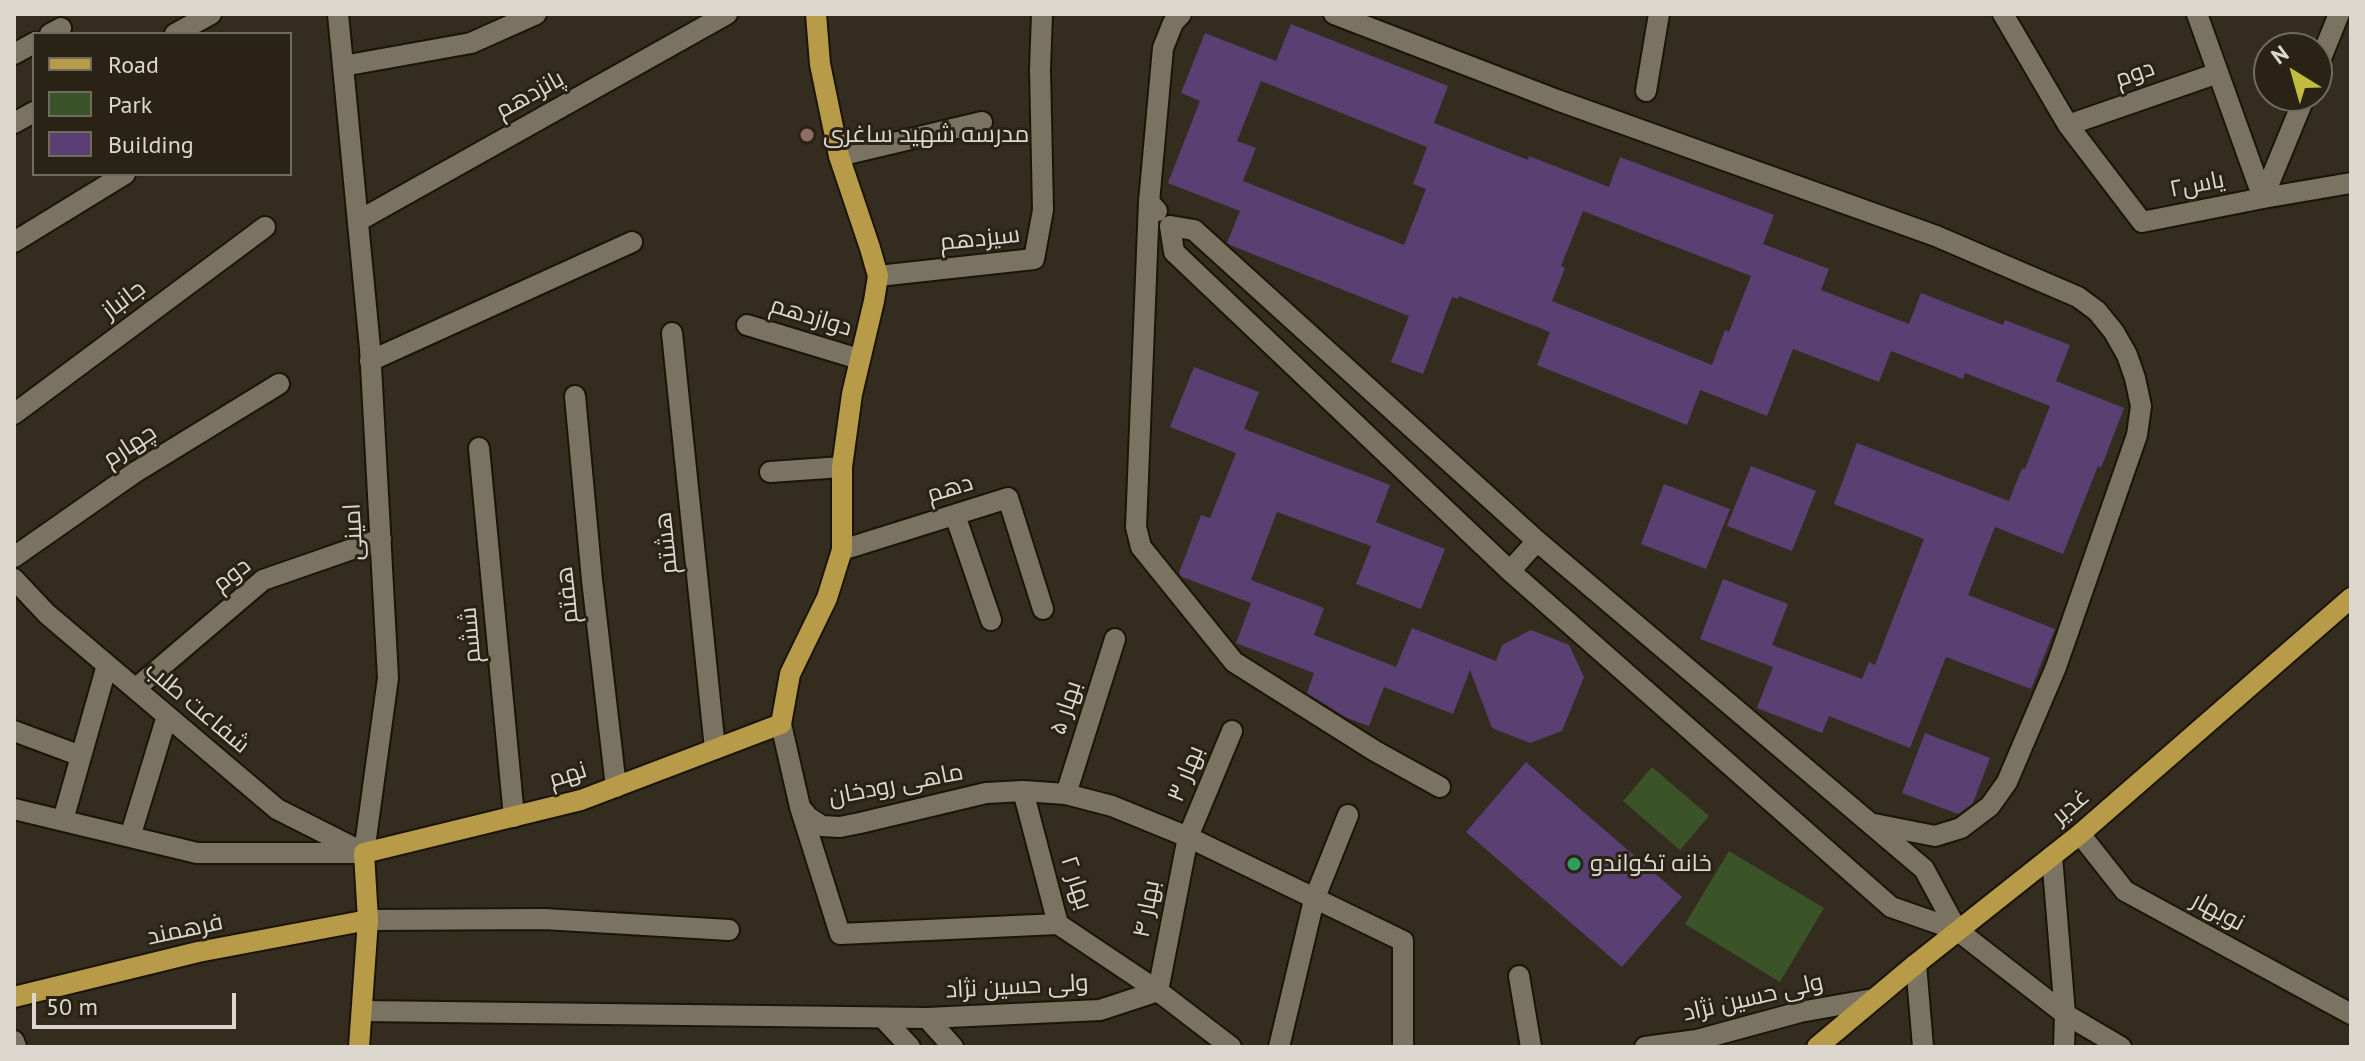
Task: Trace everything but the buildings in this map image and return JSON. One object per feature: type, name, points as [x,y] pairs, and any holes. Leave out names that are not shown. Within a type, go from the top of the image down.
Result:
[{"type":"main road","name":"ماهی رودخان","points":[[781,724],[790,674],[827,598],[842,550],[842,467],[859,359],[878,276],[839,156],[820,64],[816,14]]},
{"type":"main road","name":"غدیر","points":[[1817,1047],[1957,930],[2080,834],[2351,598]]},
{"type":"main road","name":"نهم","points":[[364,853],[581,800],[781,724]]},
{"type":"main road","name":"امینی","points":[[359,1047],[368,920],[364,853]]},
{"type":"main road","name":"فرهمند","points":[[14,997],[198,952],[368,920]]},
{"type":"street","points":[[179,32],[211,14]]},
{"type":"street","name":"امینی","points":[[338,14],[370,361],[388,678],[364,853]]},
{"type":"street","points":[[343,66],[471,43],[536,14]]},
{"type":"street","name":"پانزدهم","points":[[358,221],[727,14]]},
{"type":"street","name":"سیزدهم","points":[[878,276],[1034,259],[1043,210],[1042,14]]},
{"type":"street","points":[[1181,14],[1173,23],[1163,48],[1149,202],[1136,527],[1141,547],[1234,662],[1375,751],[1440,787]]},
{"type":"street","points":[[1334,14],[1557,100],[1936,236],[2078,297],[2097,311],[2114,332],[2135,378],[2141,406],[2137,435],[2056,667],[2007,782],[1990,806],[1961,828],[1935,836],[1870,823]]},
{"type":"street","points":[[1646,91],[1659,14]]},
{"type":"street","points":[[2003,14],[2068,125]]},
{"type":"street","points":[[2197,14],[2263,198]]},
{"type":"street","points":[[14,54],[32,44]]},
{"type":"street","name":"دوم","points":[[2068,125],[2218,73]]},
{"type":"street","points":[[2263,198],[2298,112]]},
{"type":"street","points":[[14,123],[32,113]]},
{"type":"street","points":[[839,156],[982,122]]},
{"type":"street","name":"یاس۲","points":[[2068,125],[2142,222],[2351,183]]},
{"type":"street","points":[[14,242],[122,176]]},
{"type":"street","points":[[1149,202],[1170,226],[1174,252],[1510,571],[1891,907],[1957,930],[2065,1014],[2121,1047]]},
{"type":"street","points":[[1170,226],[1194,230],[1537,541],[1924,869],[1957,930]]},
{"type":"street","name":"جانباز","points":[[14,414],[265,227]]},
{"type":"street","points":[[370,361],[632,242]]},
{"type":"street","name":"دوازدهم","points":[[747,325],[859,359]]},
{"type":"street","name":"هشتم","points":[[672,333],[715,749]]},
{"type":"street","name":"چهارم","points":[[14,557],[134,473],[279,384]]},
{"type":"street","name":"هفتم","points":[[575,396],[616,787]]},
{"type":"street","name":"ششم","points":[[479,448],[514,817]]},
{"type":"street","points":[[770,472],[842,467]]},
{"type":"street","name":"دهم","points":[[842,550],[1008,498],[1043,609]]},
{"type":"street","points":[[955,515],[991,620]]},
{"type":"street","name":"دوم","points":[[135,689],[263,580],[381,539]]},
{"type":"street","points":[[1510,571],[1537,541]]},
{"type":"street","name":"شفاعت طلب","points":[[14,579],[47,614],[277,809],[364,853]]},
{"type":"street","name":"بهار ۵","points":[[1066,794],[1115,639]]},
{"type":"street","points":[[63,820],[107,665]]},
{"type":"street","points":[[130,837],[167,716]]},
{"type":"street","name":"ماهی رودخان","points":[[781,724],[800,807],[822,826],[840,827],[986,793],[1023,791],[1066,794],[1112,806],[1188,837],[1403,941],[1403,1047]]},
{"type":"street","points":[[14,731],[81,756]]},
{"type":"street","name":"بهار ۳","points":[[1188,837],[1232,731]]},
{"type":"street","name":"بهار ۲","points":[[1023,791],[1058,924],[1158,991]]},
{"type":"street","points":[[800,807],[840,934],[1058,924]]},
{"type":"street","points":[[14,809],[197,853],[364,853]]},
{"type":"street","points":[[1279,1047],[1314,900],[1348,815]]},
{"type":"street","name":"نوبهار","points":[[2080,834],[2125,891],[2351,1014]]},
{"type":"street","name":"بهار ۴","points":[[1158,991],[1188,837]]},
{"type":"street","points":[[2052,856],[2065,1014],[2064,1047]]},
{"type":"street","points":[[368,920],[544,919],[729,930]]},
{"type":"street","points":[[1916,964],[1923,1047]]},
{"type":"street","points":[[1519,976],[1531,1047]]},
{"type":"street","points":[[1158,991],[1231,1047]]},
{"type":"street","name":"ولی حسین نژاد","points":[[362,1011],[927,1018],[1100,1010],[1158,991]]},
{"type":"street","name":"ولی حسین نژاد","points":[[1645,1047],[1697,1040],[1800,1012],[1873,999]]},
{"type":"street","points":[[927,1018],[953,1047]]},
{"type":"street","points":[[884,1019],[910,1047]]},
{"type":"street","points":[[14,1041],[16,1047]]},
{"type":"green space","points":[[1652,767],[1709,816],[1680,850],[1623,801]]},
{"type":"green space","points":[[1729,851],[1824,908],[1780,982],[1685,924]]},
{"type":"place","name":"مدرسه شهید ساغری","points":[[807,135]]},
{"type":"place","name":"خانه تکواندو","points":[[1574,864]]}]
